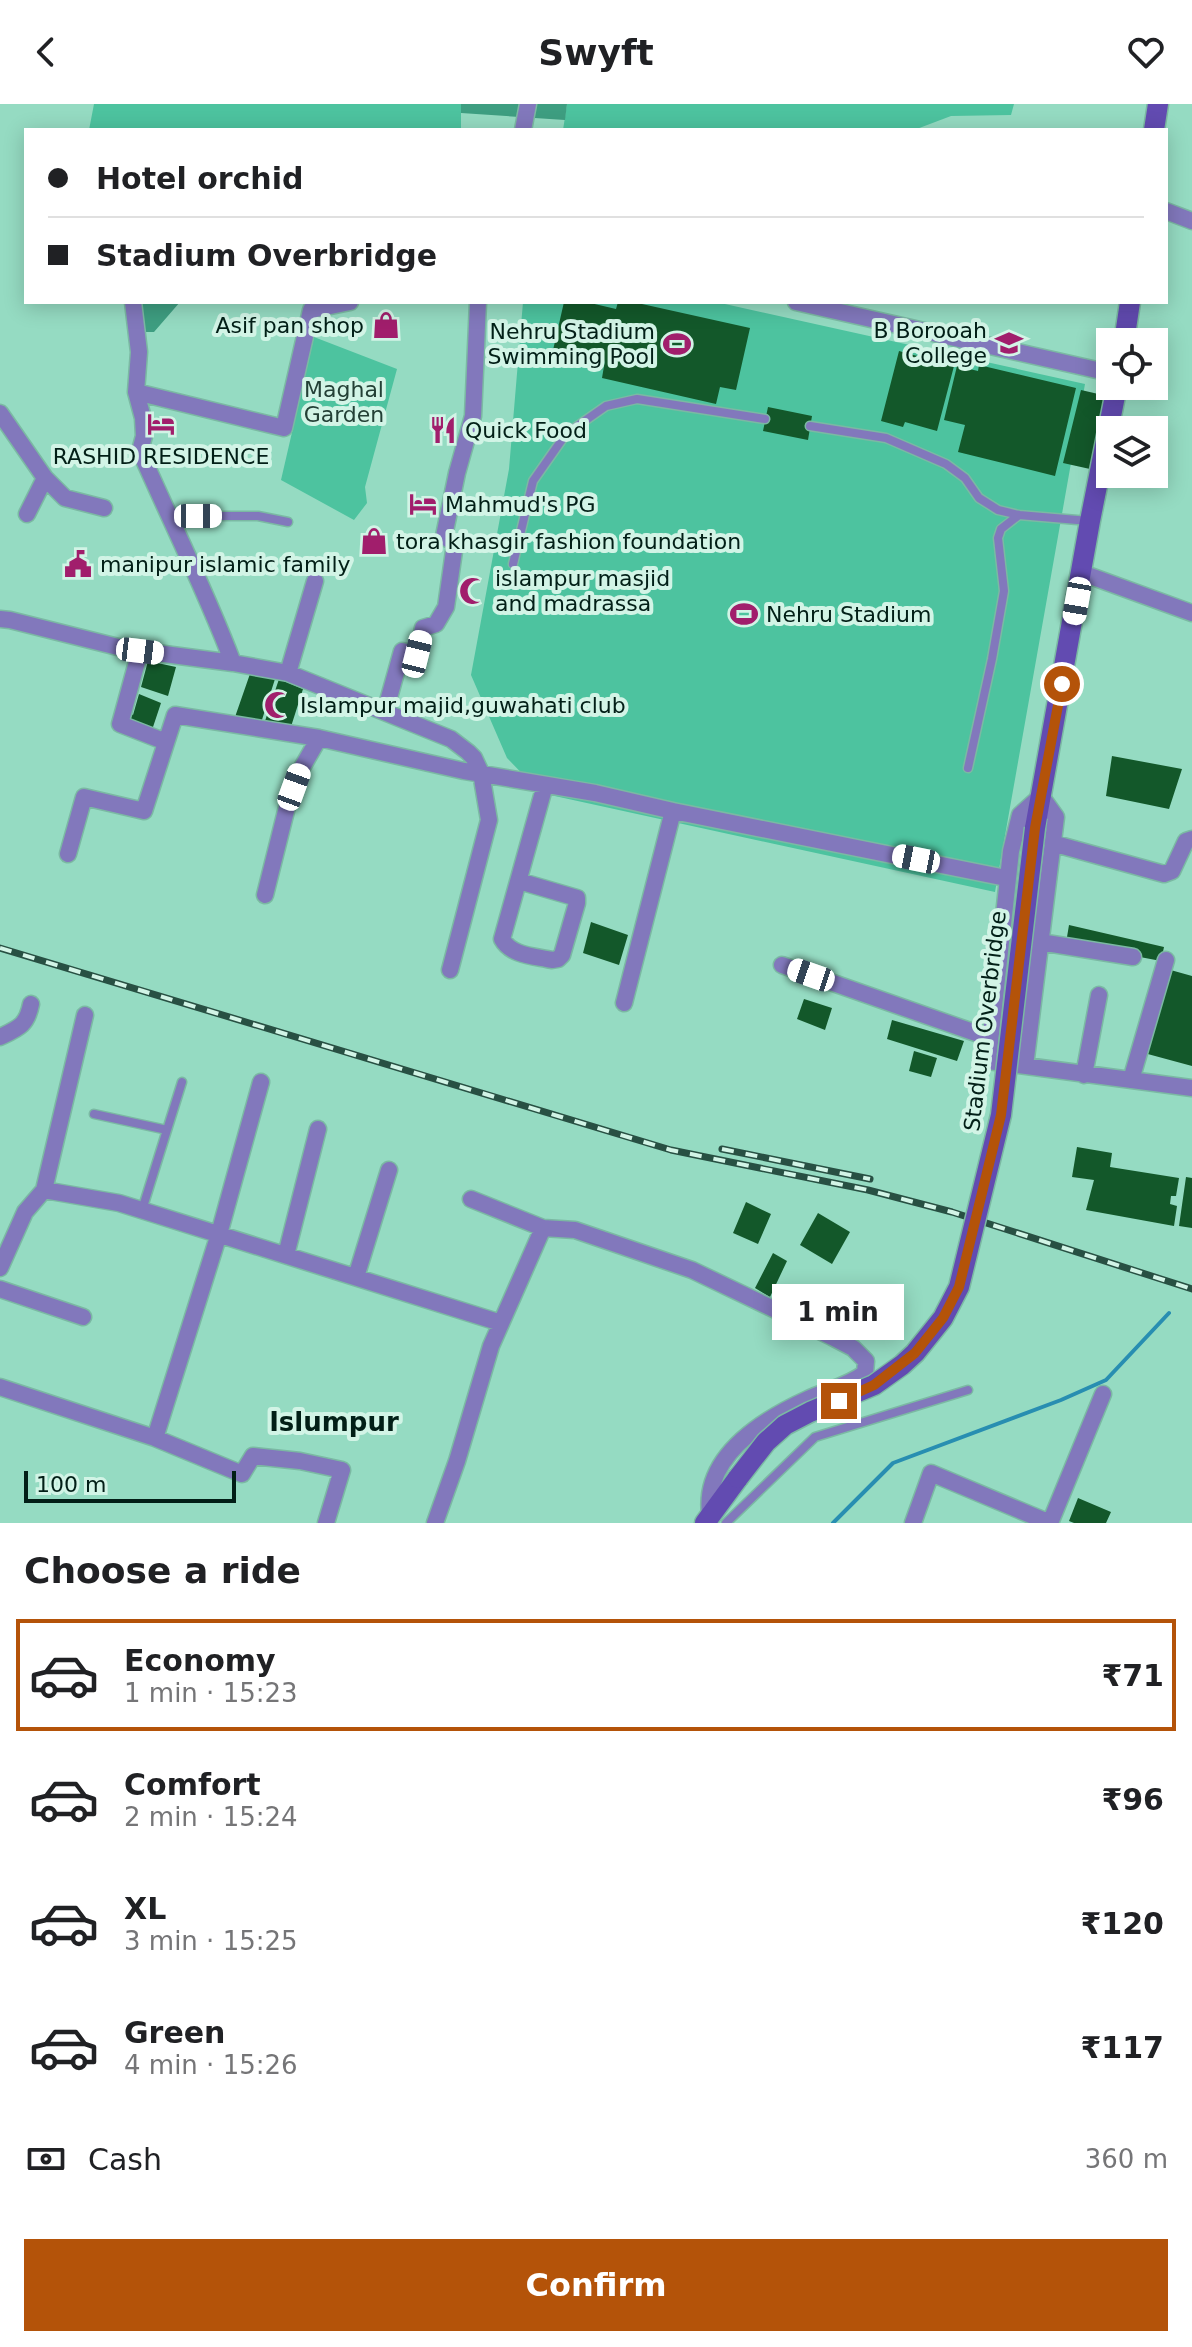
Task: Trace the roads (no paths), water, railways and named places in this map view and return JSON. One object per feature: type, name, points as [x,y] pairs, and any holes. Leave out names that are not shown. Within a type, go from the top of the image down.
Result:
[{"type":"main road","points":[[1154,128],[1158,104]]},
{"type":"main road","points":[[1126,328],[1130,304]]},
{"type":"main road","name":"Stadium Overbridge","points":[[714,1520],[738,1478],[766,1442],[785,1425],[874,1385],[902,1365],[943,1318],[955,1296],[967,1260],[1001,1115],[1035,828],[1114,400]]},
{"type":"street","points":[[523,128],[528,104]]},
{"type":"street","points":[[1168,212],[1192,221]]},
{"type":"street","points":[[133,304],[139,352],[136,392],[144,436],[140,451],[233,663]]},
{"type":"street","points":[[136,392],[284,428],[311,310],[340,304]]},
{"type":"street","points":[[385,712],[402,651],[417,654],[423,628],[436,624],[446,607],[455,544],[444,536],[473,416],[478,304]]},
{"type":"street","points":[[805,304],[1096,370]]},
{"type":"street","points":[[0,413],[45,478],[65,498],[104,508]]},
{"type":"street","points":[[27,514],[45,478]]},
{"type":"street","points":[[1082,573],[1192,613]]},
{"type":"street","points":[[288,673],[315,581]]},
{"type":"street","points":[[0,619],[140,651],[288,673],[451,739],[474,758],[481,773],[489,820],[450,970]]},
{"type":"street","points":[[140,651],[120,724],[166,742]]},
{"type":"street","points":[[68,854],[84,797],[144,811],[175,715],[319,738],[1006,878]]},
{"type":"street","points":[[265,895],[288,803],[300,771],[319,738]]},
{"type":"street","points":[[519,881],[577,898],[562,955],[558,959],[512,951],[502,939],[545,785]]},
{"type":"street","points":[[1025,1066],[1056,817],[1041,796],[1020,815],[1006,878],[988,1061],[1084,1075],[1192,1088]]},
{"type":"street","points":[[624,1003],[673,811]]},
{"type":"street","points":[[1052,843],[1164,874],[1172,871],[1186,841],[1192,839]]},
{"type":"street","points":[[1040,942],[1133,957]]},
{"type":"street","points":[[1131,1080],[1166,960]]},
{"type":"street","points":[[782,965],[990,1038]]},
{"type":"street","points":[[1084,1075],[1099,995]]},
{"type":"street","points":[[0,1037],[28,1019],[31,1004]]},
{"type":"street","points":[[1,1264],[25,1212],[44,1190],[85,1015]]},
{"type":"street","points":[[155,1438],[219,1234],[261,1082]]},
{"type":"street","points":[[286,1255],[318,1129]]},
{"type":"street","points":[[356,1277],[389,1170]]},
{"type":"street","points":[[44,1190],[119,1203],[501,1323]]},
{"type":"street","points":[[471,1199],[543,1228],[575,1230],[692,1270],[832,1337],[853,1348],[866,1361],[865,1373],[854,1382],[808,1399],[745,1436],[731,1451],[711,1489],[714,1520]]},
{"type":"street","points":[[435,1523],[491,1346],[543,1228]]},
{"type":"street","points":[[0,1289],[83,1317]]},
{"type":"street","points":[[0,1387],[155,1438],[242,1474],[253,1456],[342,1470],[326,1523]]},
{"type":"street","points":[[913,1523],[931,1473],[1050,1523],[1103,1394]]},
{"type":"lane","points":[[513,564],[533,481],[566,434],[606,406],[637,399],[765,419]]},
{"type":"lane","points":[[810,426],[886,438],[946,464],[965,478],[979,498],[998,510],[1019,515],[1090,521]]},
{"type":"lane","points":[[968,768],[1004,591],[998,538],[1001,529],[1019,515]]},
{"type":"lane","points":[[168,516],[258,516],[288,522]]},
{"type":"lane","points":[[142,1210],[182,1082]]},
{"type":"lane","points":[[94,1114],[167,1130]]},
{"type":"lane","points":[[714,1520],[815,1437],[968,1390]]},
{"type":"waterway","points":[[833,1523],[893,1463],[1106,1380],[1169,1313]]},
{"type":"railway","points":[[0,948],[671,1150],[868,1190],[952,1212],[1192,1289]]},
{"type":"railway","points":[[722,1149],[870,1179]]},
{"type":"place","name":"Asif pan shop","points":[[386,325]]},
{"type":"place","name":"B Borooah College","points":[[1009,343]]},
{"type":"place","name":"Nehru Stadium Swimming Pool","points":[[677,344]]},
{"type":"place","name":"RASHID RESIDENCE","points":[[161,424]]},
{"type":"place","name":"Quick Food","points":[[443,430]]},
{"type":"place","name":"Mahmud's PG","points":[[423,504]]},
{"type":"place","name":"tora khasgir fashion foundation","points":[[374,541]]},
{"type":"place","name":"manipur islamic family","points":[[78,564]]},
{"type":"place","name":"islampur masjid and madrassa","points":[[473,591]]},
{"type":"place","name":"Nehru Stadium","points":[[744,614]]},
{"type":"place","name":"Islampur majid,guwahati club","points":[[278,705]]},
{"type":"district","name":"Islumpur","points":[[334,1422]]},
{"type":"park label","name":"Maghal Garden","points":[[344,402]]}]
